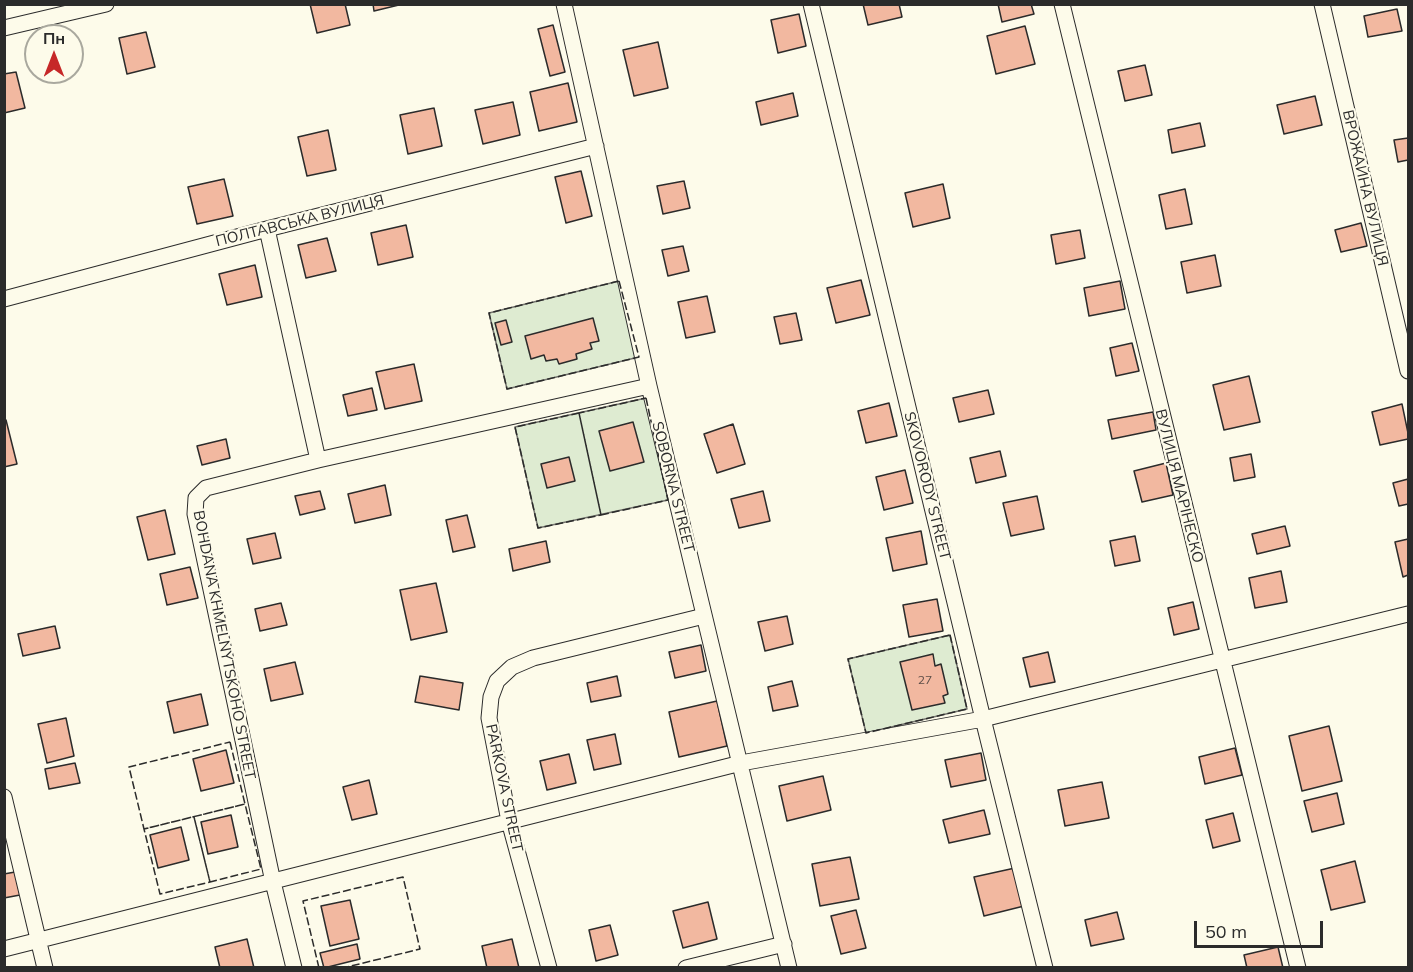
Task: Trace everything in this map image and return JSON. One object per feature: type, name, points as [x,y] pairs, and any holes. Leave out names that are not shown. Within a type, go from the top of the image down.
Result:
[{"type":"street","points":[[4,28],[106,4]]},
{"type":"street","name":"SOBORNA STREET","points":[[564,4],[649,386],[789,968]]},
{"type":"street","name":"SKOVORODY STREET","points":[[811,4],[1045,968]]},
{"type":"street","name":"ВУЛИЦЯ МАРІНЕСКО","points":[[1062,4],[1298,968]]},
{"type":"street","name":"ВРОЖАЙНА ВУЛИЦЯ","points":[[1322,4],[1408,371]]},
{"type":"street","name":"ПОЛТАВСЬКА ВУЛИЦЯ","points":[[4,298],[267,229],[596,147]]},
{"type":"street","points":[[267,229],[318,460]]},
{"type":"street","name":"BOHDANA KHMELNYTSKOHO STREET","points":[[294,968],[273,882],[195,514],[196,498],[206,488],[318,460],[649,386]]},
{"type":"street","points":[[4,949],[741,763],[983,719],[1408,614]]},
{"type":"street","name":"PARKOVA STREET","points":[[549,968],[509,821],[489,718],[491,697],[497,681],[512,667],[533,658],[704,616]]},
{"type":"street","points":[[4,798],[45,968]]},
{"type":"street","points":[[686,968],[784,944]]},
{"type":"green space","points":[[619,281],[639,357],[507,389],[489,313]]},
{"type":"green space","points":[[646,398],[668,500],[538,528],[515,427]]},
{"type":"green space","points":[[950,635],[967,709],[866,733],[848,659]]},
{"type":"building","points":[[310,4],[345,4],[350,25],[317,33]]},
{"type":"building","points":[[373,4],[403,4],[374,11]]},
{"type":"building","points":[[863,4],[899,4],[902,17],[868,25]]},
{"type":"building","points":[[998,4],[1031,4],[1034,14],[1002,22]]},
{"type":"building","points":[[1397,9],[1402,31],[1368,37],[1364,16]]},
{"type":"building","points":[[799,14],[806,46],[778,53],[771,20]]},
{"type":"building","points":[[553,25],[565,72],[550,76],[538,29]]},
{"type":"building","points":[[1025,26],[1035,64],[996,74],[987,36]]},
{"type":"building","points":[[146,32],[155,67],[127,74],[119,38]]},
{"type":"building","points":[[658,42],[668,88],[634,96],[623,50]]},
{"type":"building","points":[[1145,65],[1152,95],[1125,101],[1118,71]]},
{"type":"building","points":[[16,72],[25,108],[4,113],[4,74]]},
{"type":"building","points":[[568,83],[577,122],[539,131],[530,92]]},
{"type":"building","points":[[793,93],[798,116],[761,125],[756,102]]},
{"type":"building","points":[[1315,96],[1322,125],[1284,134],[1277,105]]},
{"type":"building","points":[[513,102],[520,135],[483,144],[475,110]]},
{"type":"building","points":[[434,108],[442,146],[408,154],[400,115]]},
{"type":"building","points":[[1200,123],[1205,146],[1172,153],[1168,130]]},
{"type":"building","points":[[328,130],[336,170],[307,176],[298,137]]},
{"type":"building","points":[[1408,138],[1408,160],[1398,162],[1394,140]]},
{"type":"building","points":[[581,171],[592,216],[566,223],[555,177]]},
{"type":"building","points":[[224,179],[233,216],[197,224],[188,187]]},
{"type":"building","points":[[684,181],[690,208],[663,214],[657,186]]},
{"type":"building","points":[[943,184],[950,218],[913,227],[905,193]]},
{"type":"building","points":[[1185,189],[1192,224],[1166,229],[1159,195]]},
{"type":"building","points":[[1361,223],[1367,246],[1341,252],[1335,230]]},
{"type":"building","points":[[406,225],[413,257],[378,265],[371,233]]},
{"type":"building","points":[[1080,230],[1085,258],[1056,264],[1051,235]]},
{"type":"building","points":[[327,238],[336,271],[306,278],[298,245]]},
{"type":"building","points":[[683,246],[689,271],[668,276],[662,250]]},
{"type":"building","points":[[1215,255],[1221,286],[1187,293],[1181,262]]},
{"type":"building","points":[[255,265],[262,297],[227,305],[219,274]]},
{"type":"building","points":[[861,280],[870,315],[836,323],[827,288]]},
{"type":"building","points":[[1120,281],[1125,309],[1089,316],[1084,288]]},
{"type":"building","points":[[707,296],[715,332],[686,338],[678,302]]},
{"type":"building","points":[[796,313],[802,340],[780,344],[774,317]]},
{"type":"building","points":[[593,318],[599,341],[590,343],[592,349],[576,354],[577,359],[559,364],[557,359],[546,361],[544,355],[531,359],[525,336]]},
{"type":"building","points":[[506,320],[512,342],[501,345],[495,323]]},
{"type":"building","points":[[1132,343],[1139,371],[1116,376],[1110,348]]},
{"type":"building","points":[[414,364],[422,401],[385,409],[376,372]]},
{"type":"building","points":[[1249,376],[1260,422],[1224,430],[1213,385]]},
{"type":"building","points":[[372,388],[377,410],[348,416],[343,395]]},
{"type":"building","points":[[988,390],[994,414],[959,422],[953,398]]},
{"type":"building","points":[[889,403],[897,436],[866,443],[858,411]]},
{"type":"building","points":[[1402,404],[1408,439],[1380,445],[1372,412]]},
{"type":"building","points":[[1153,412],[1156,430],[1112,439],[1108,420]]},
{"type":"building","points":[[6,420],[17,464],[4,467],[4,421]]},
{"type":"building","points":[[633,422],[644,462],[610,471],[599,431]]},
{"type":"building","points":[[733,424],[745,464],[717,473],[704,434]]},
{"type":"building","points":[[226,439],[230,458],[202,465],[197,446]]},
{"type":"building","points":[[1000,451],[1006,476],[976,483],[970,458]]},
{"type":"building","points":[[1251,454],[1255,477],[1234,481],[1230,458]]},
{"type":"building","points":[[569,457],[575,481],[547,488],[541,464]]},
{"type":"building","points":[[1166,463],[1173,495],[1142,502],[1134,471]]},
{"type":"building","points":[[905,470],[913,503],[884,510],[876,477]]},
{"type":"building","points":[[1408,479],[1408,504],[1399,506],[1393,483]]},
{"type":"building","points":[[385,485],[391,515],[355,523],[348,494]]},
{"type":"building","points":[[320,491],[325,509],[300,515],[295,496]]},
{"type":"building","points":[[763,491],[770,521],[739,528],[731,499]]},
{"type":"building","points":[[1037,496],[1044,529],[1011,536],[1003,503]]},
{"type":"building","points":[[165,510],[175,554],[148,560],[137,517]]},
{"type":"building","points":[[467,515],[475,547],[453,552],[446,520]]},
{"type":"building","points":[[1285,526],[1290,546],[1257,554],[1252,534]]},
{"type":"building","points":[[921,531],[927,564],[893,571],[886,538]]},
{"type":"building","points":[[275,533],[281,558],[253,564],[247,539]]},
{"type":"building","points":[[1135,536],[1140,561],[1115,566],[1110,541]]},
{"type":"building","points":[[1408,539],[1408,575],[1403,577],[1395,542]]},
{"type":"building","points":[[546,541],[550,562],[513,571],[509,549]]},
{"type":"building","points":[[190,567],[198,598],[167,605],[160,574]]},
{"type":"building","points":[[1281,571],[1287,602],[1255,608],[1249,578]]},
{"type":"building","points":[[436,583],[447,632],[411,640],[400,590]]},
{"type":"building","points":[[937,599],[943,631],[909,637],[903,605]]},
{"type":"building","points":[[1193,602],[1199,629],[1174,635],[1168,608]]},
{"type":"building","points":[[281,603],[287,625],[260,631],[255,609]]},
{"type":"building","points":[[787,616],[793,644],[765,651],[758,622]]},
{"type":"building","points":[[55,626],[60,648],[23,656],[18,634]]},
{"type":"building","points":[[701,645],[706,671],[675,678],[669,652]]},
{"type":"building","points":[[1048,652],[1055,682],[1030,687],[1023,658]]},
{"type":"building","points":[[933,654],[935,666],[941,664],[948,694],[943,696],[945,703],[912,710],[900,662]]},
{"type":"building","points":[[295,662],[303,694],[271,701],[264,669]]},
{"type":"building","points":[[420,676],[463,683],[459,710],[415,702]]},
{"type":"building","points":[[617,676],[621,696],[591,702],[587,683]]},
{"type":"building","points":[[792,681],[798,706],[773,711],[768,687]]},
{"type":"building","points":[[201,694],[208,725],[174,733],[167,702]]},
{"type":"building","points":[[717,701],[727,746],[679,757],[669,712]]},
{"type":"building","points":[[66,718],[74,756],[47,763],[38,724]]},
{"type":"building","points":[[1329,726],[1342,781],[1302,791],[1289,736]]},
{"type":"building","points":[[615,734],[621,764],[594,770],[587,740]]},
{"type":"building","points":[[1235,748],[1242,775],[1205,784],[1199,757]]},
{"type":"building","points":[[226,750],[234,783],[201,791],[193,759]]},
{"type":"building","points":[[981,753],[986,780],[951,787],[945,760]]},
{"type":"building","points":[[569,754],[576,783],[547,790],[540,761]]},
{"type":"building","points":[[75,763],[80,783],[49,789],[45,769]]},
{"type":"building","points":[[823,776],[831,810],[787,821],[779,786]]},
{"type":"building","points":[[369,780],[377,814],[352,820],[343,787]]},
{"type":"building","points":[[1102,782],[1109,818],[1065,826],[1058,790]]},
{"type":"building","points":[[1337,793],[1344,824],[1312,832],[1304,801]]},
{"type":"building","points":[[984,810],[990,834],[949,843],[943,820]]},
{"type":"building","points":[[1233,813],[1240,841],[1213,848],[1206,820]]},
{"type":"building","points":[[231,815],[238,847],[208,854],[201,822]]},
{"type":"building","points":[[181,827],[189,860],[158,868],[150,835]]},
{"type":"building","points":[[850,857],[859,899],[820,906],[812,864]]},
{"type":"building","points":[[1355,861],[1365,902],[1331,910],[1321,870]]},
{"type":"building","points":[[1015,868],[1024,906],[984,916],[974,877]]},
{"type":"building","points":[[15,872],[20,895],[4,898],[4,874]]},
{"type":"building","points":[[350,900],[359,939],[330,946],[321,906]]},
{"type":"building","points":[[708,902],[717,939],[683,948],[673,911]]},
{"type":"building","points":[[856,910],[866,948],[841,954],[831,916]]},
{"type":"building","points":[[1117,912],[1124,939],[1091,946],[1085,920]]},
{"type":"building","points":[[610,925],[618,955],[596,961],[589,930]]},
{"type":"building","points":[[247,939],[254,968],[220,968],[215,947]]},
{"type":"building","points":[[512,939],[519,968],[487,968],[482,946]]},
{"type":"building","points":[[357,944],[360,959],[324,968],[320,953]]},
{"type":"building","points":[[1278,947],[1283,968],[1247,968],[1244,955]]},
{"type":"fence","points":[[619,281],[639,357],[507,389],[489,313],[619,281]]},
{"type":"fence","points":[[646,398],[668,500],[601,515],[579,413],[646,398]]},
{"type":"fence","points":[[579,413],[601,515],[538,528],[515,427],[579,413]]},
{"type":"fence","points":[[950,635],[967,709],[866,733],[848,659],[950,635]]},
{"type":"fence","points":[[230,742],[245,804],[144,829],[129,767],[230,742]]},
{"type":"fence","points":[[194,817],[210,882],[160,894],[144,829],[245,804],[261,869],[210,882],[194,817]]},
{"type":"fence","points":[[319,968],[303,901],[403,877],[420,949],[343,968]]}]
